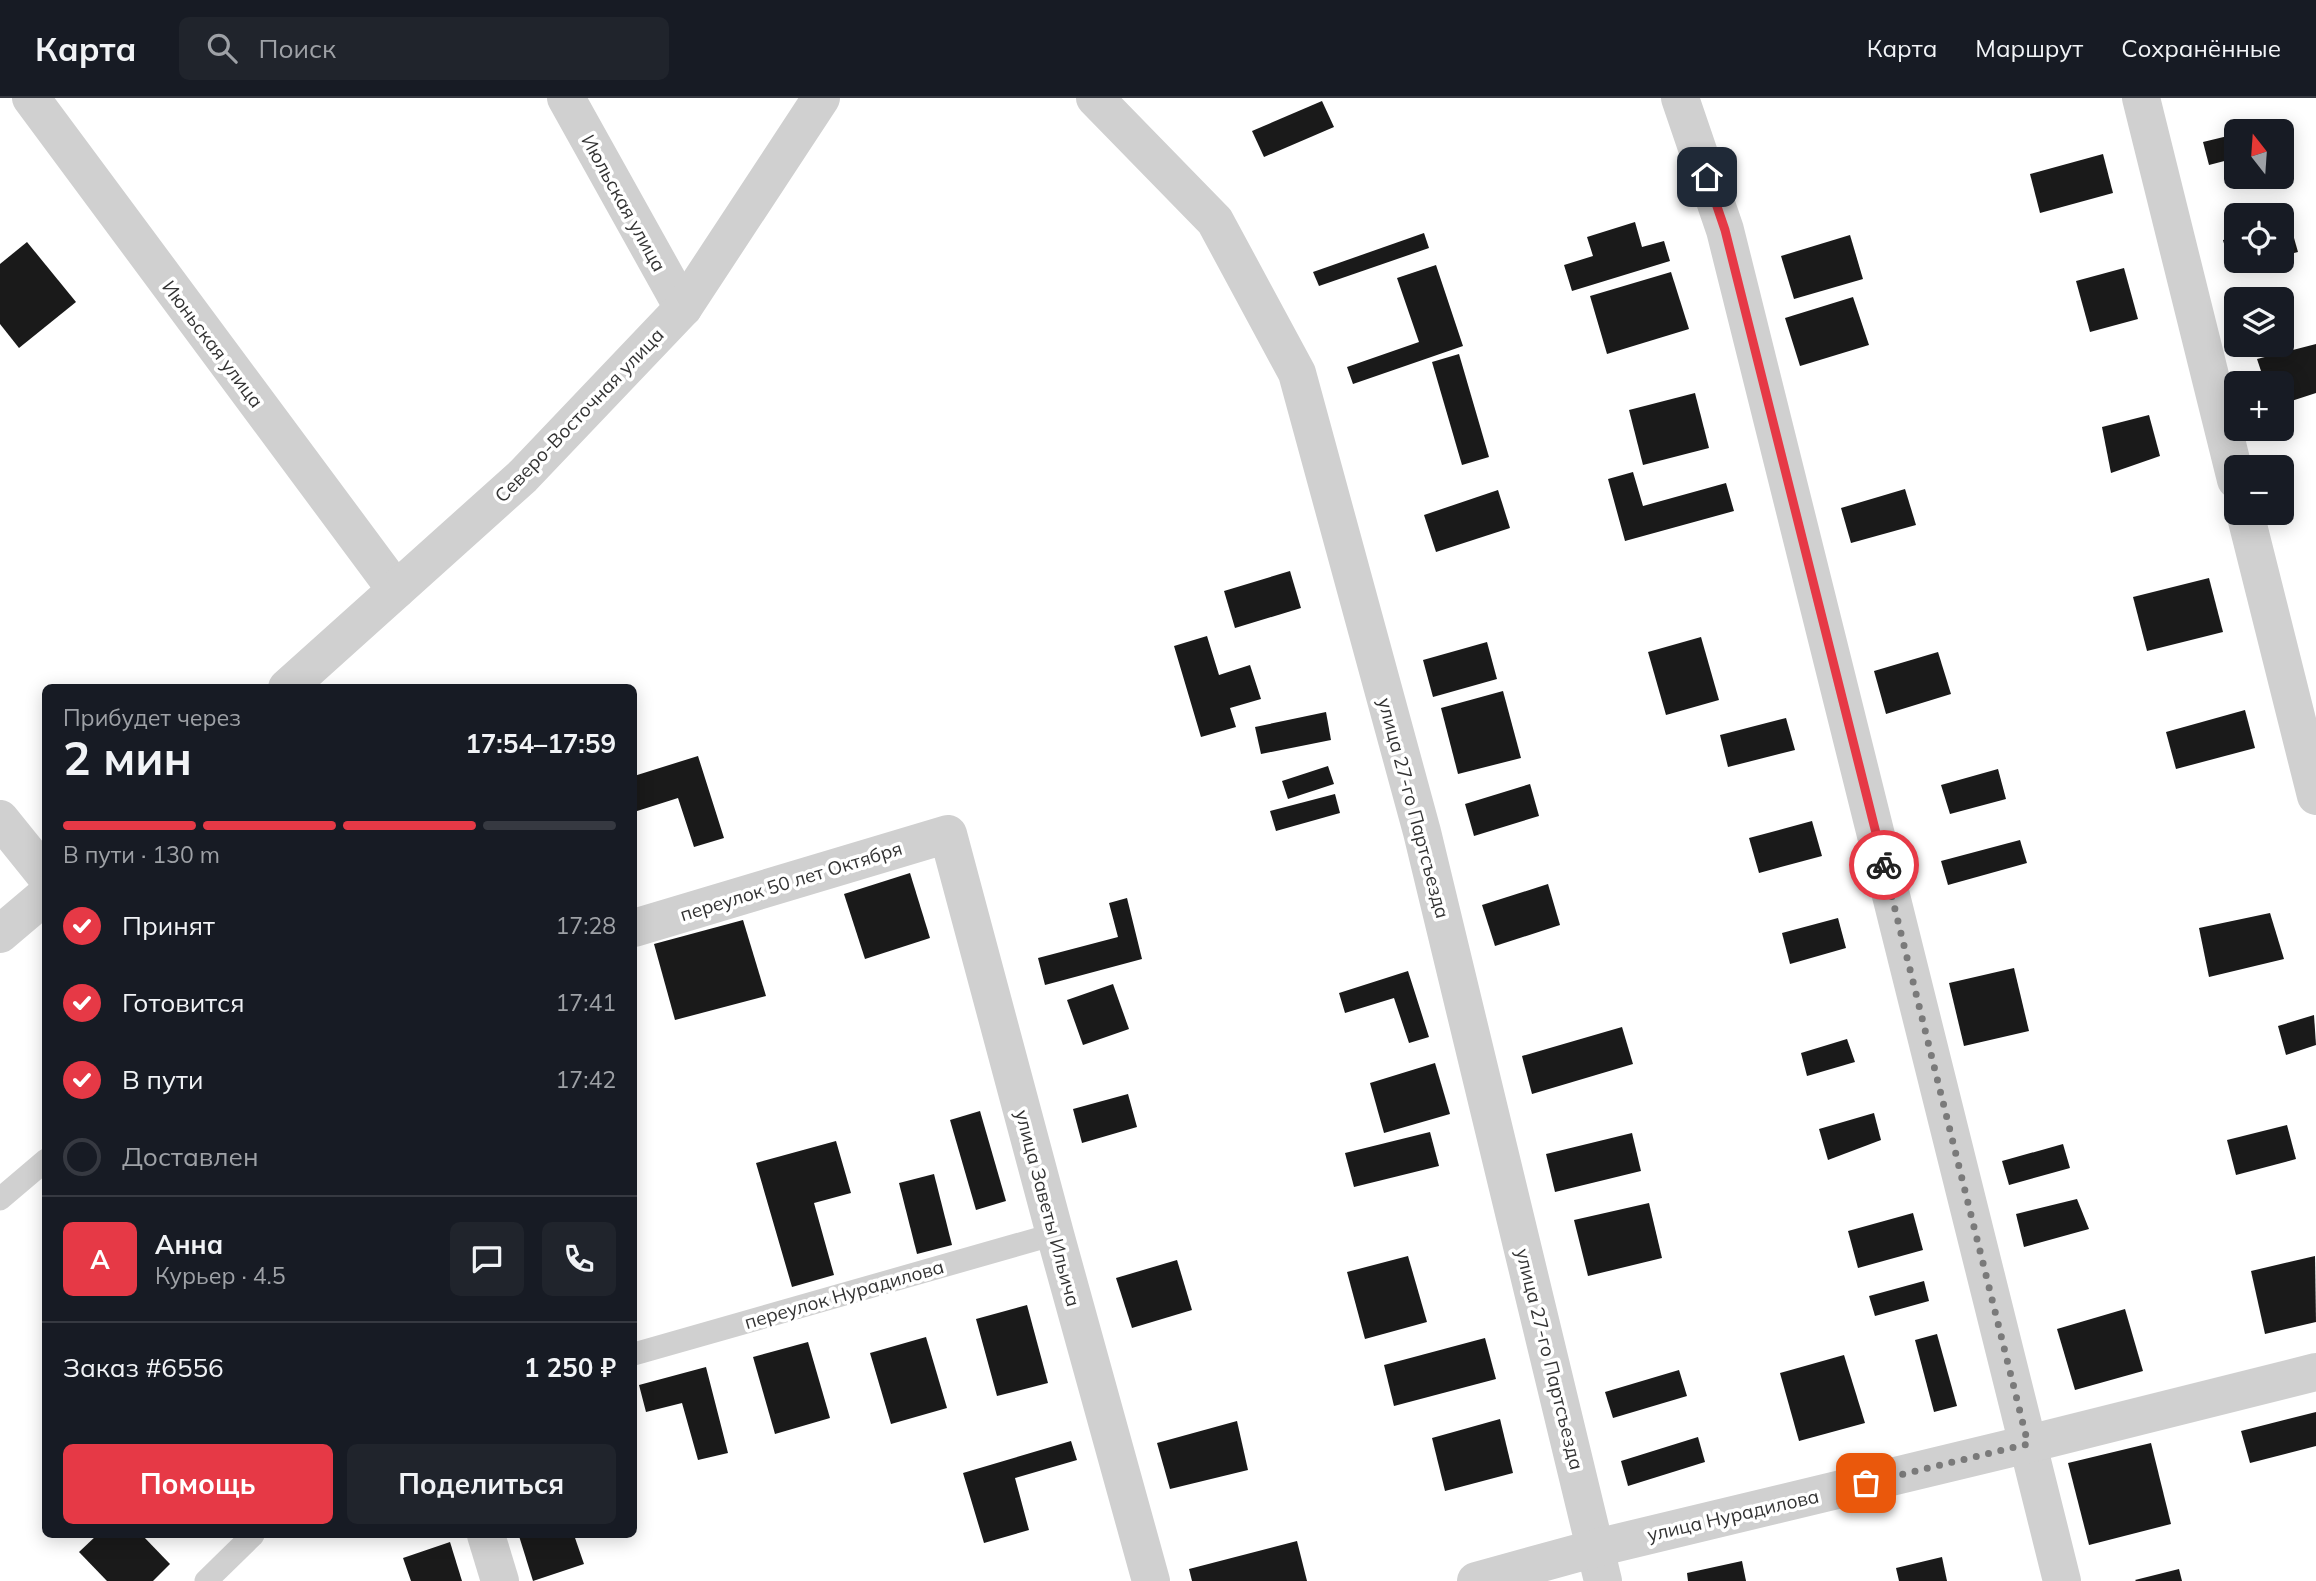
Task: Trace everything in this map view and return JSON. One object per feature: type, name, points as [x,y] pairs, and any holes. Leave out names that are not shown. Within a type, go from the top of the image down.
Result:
[{"type":"street","name":"Июньская улица","points":[[31,98],[396,590]]},
{"type":"street","name":"Июльская улица","points":[[566,98],[683,308]]},
{"type":"street","name":"Северо-Восточная улица","points":[[290,684],[523,476],[683,308],[821,98]]},
{"type":"street","name":"улица 27-го Партсъезда","points":[[1095,98],[1215,221],[1297,373],[1422,832],[1600,1564]]},
{"type":"street","points":[[1680,98],[1725,230],[2062,1581]]},
{"type":"street","points":[[2141,98],[2230,455]]},
{"type":"street","points":[[2248,525],[2316,796]]},
{"type":"street","points":[[0,819],[42,871]]},
{"type":"street","name":"переулок 50 лет Октября","points":[[637,928],[948,834]]},
{"type":"street","name":"улица Заветы Ильича","points":[[948,834],[1151,1581]]},
{"type":"street","points":[[0,934],[42,898]]},
{"type":"street","name":"улица Нурадилова","points":[[1476,1581],[1600,1564],[2028,1444],[2316,1372]]},
{"type":"street","points":[[487,1538],[500,1581]]},
{"type":"lane","points":[[0,1199],[42,1163]]},
{"type":"lane","name":"переулок Нурадилова","points":[[637,1353],[1055,1234]]},
{"type":"lane","points":[[206,1581],[251,1538]]},
{"type":"building","points":[[1322,101],[1334,127],[1264,157],[1252,131]]},
{"type":"building","points":[[2224,137],[2224,161],[2209,165],[2203,142]]},
{"type":"building","points":[[2103,154],[2113,193],[2040,213],[2030,174]]},
{"type":"building","points":[[1635,222],[1642,247],[1664,241],[1670,261],[1572,291],[1564,265],[1593,256],[1587,237]]},
{"type":"building","points":[[1424,233],[1429,248],[1319,286],[1313,272]]},
{"type":"building","points":[[1850,235],[1863,279],[1794,299],[1781,256]]},
{"type":"building","points":[[27,242],[76,302],[19,348],[0,324],[0,264]]},
{"type":"building","points":[[1436,265],[1463,346],[1353,384],[1347,367],[1419,342],[1397,278]]},
{"type":"building","points":[[2124,268],[2138,319],[2090,332],[2076,281]]},
{"type":"building","points":[[1671,272],[1689,329],[1607,354],[1590,296]]},
{"type":"building","points":[[1853,297],[1869,345],[1800,366],[1785,318]]},
{"type":"building","points":[[2316,344],[2316,393],[2294,400],[2294,371],[2261,371],[2257,359],[2294,357],[2294,350]]},
{"type":"building","points":[[1459,354],[1489,457],[1462,465],[1432,362]]},
{"type":"building","points":[[1695,393],[1709,448],[1643,465],[1629,410]]},
{"type":"building","points":[[2149,415],[2160,456],[2111,473],[2102,427]]},
{"type":"building","points":[[1633,472],[1643,506],[1726,483],[1734,511],[1625,541],[1608,479]]},
{"type":"building","points":[[1905,489],[1916,525],[1851,543],[1841,508]]},
{"type":"building","points":[[1498,490],[1510,528],[1436,552],[1424,515]]},
{"type":"building","points":[[1290,571],[1301,608],[1235,628],[1224,591]]},
{"type":"building","points":[[2209,578],[2223,632],[2147,651],[2133,597]]},
{"type":"building","points":[[1207,636],[1219,675],[1250,665],[1261,699],[1230,708],[1236,727],[1201,737],[1174,646]]},
{"type":"building","points":[[1701,637],[1719,700],[1666,715],[1648,652]]},
{"type":"building","points":[[1487,642],[1497,679],[1433,697],[1423,660]]},
{"type":"building","points":[[1938,652],[1951,694],[1886,714],[1874,671]]},
{"type":"building","points":[[1503,691],[1521,758],[1458,774],[1441,708]]},
{"type":"building","points":[[2245,710],[2255,748],[2176,769],[2166,732]]},
{"type":"building","points":[[1326,712],[1331,740],[1261,754],[1255,727]]},
{"type":"building","points":[[1786,718],[1795,750],[1728,767],[1720,735]]},
{"type":"building","points":[[698,756],[724,838],[694,847],[678,798],[637,811],[637,775]]},
{"type":"building","points":[[1328,766],[1334,784],[1288,799],[1282,781]]},
{"type":"building","points":[[1998,769],[2006,799],[1950,814],[1941,785]]},
{"type":"building","points":[[1530,784],[1539,816],[1474,836],[1465,804]]},
{"type":"building","points":[[1335,794],[1340,813],[1276,831],[1270,811]]},
{"type":"building","points":[[1812,821],[1822,856],[1759,873],[1749,838]]},
{"type":"building","points":[[2020,840],[2027,863],[1948,885],[1941,861]]},
{"type":"building","points":[[910,873],[930,938],[865,959],[844,894]]},
{"type":"building","points":[[1548,884],[1560,925],[1495,946],[1482,905]]},
{"type":"building","points":[[1127,898],[1142,959],[1045,985],[1038,958],[1118,937],[1109,903]]},
{"type":"building","points":[[2270,913],[2284,959],[2209,977],[2199,928]]},
{"type":"building","points":[[1838,918],[1846,948],[1790,964],[1782,933]]},
{"type":"building","points":[[743,920],[766,996],[675,1020],[654,944]]},
{"type":"building","points":[[2014,968],[2029,1031],[1964,1046],[1949,983]]},
{"type":"building","points":[[1408,971],[1429,1037],[1409,1043],[1394,998],[1345,1013],[1339,993]]},
{"type":"building","points":[[1113,984],[1129,1029],[1083,1045],[1067,1000]]},
{"type":"building","points":[[2314,1015],[2316,1045],[2286,1055],[2278,1026]]},
{"type":"building","points":[[1622,1027],[1633,1064],[1532,1094],[1522,1056]]},
{"type":"building","points":[[1847,1039],[1855,1062],[1807,1076],[1801,1053]]},
{"type":"building","points":[[1435,1063],[1450,1114],[1384,1133],[1370,1083]]},
{"type":"building","points":[[1128,1094],[1137,1127],[1082,1143],[1073,1109]]},
{"type":"building","points":[[980,1111],[1006,1201],[976,1210],[950,1120]]},
{"type":"building","points":[[1874,1113],[1881,1140],[1828,1160],[1819,1129]]},
{"type":"building","points":[[2287,1125],[2296,1159],[2236,1175],[2227,1140]]},
{"type":"building","points":[[1430,1132],[1439,1166],[1354,1187],[1345,1153]]},
{"type":"building","points":[[1632,1133],[1641,1171],[1555,1192],[1546,1154]]},
{"type":"building","points":[[836,1141],[851,1193],[814,1203],[834,1275],[792,1287],[756,1163]]},
{"type":"building","points":[[2063,1144],[2070,1168],[2009,1185],[2002,1161]]},
{"type":"building","points":[[934,1174],[952,1245],[917,1254],[899,1183]]},
{"type":"building","points":[[2077,1199],[2089,1229],[2024,1247],[2016,1214]]},
{"type":"building","points":[[1649,1203],[1662,1258],[1588,1276],[1574,1220]]},
{"type":"building","points":[[1913,1213],[1923,1250],[1858,1268],[1848,1231]]},
{"type":"building","points":[[1408,1256],[1427,1322],[1365,1339],[1347,1272]]},
{"type":"building","points":[[2315,1256],[2316,1322],[2265,1334],[2251,1271]]},
{"type":"building","points":[[1177,1260],[1192,1310],[1132,1328],[1116,1278]]},
{"type":"building","points":[[1924,1281],[1929,1301],[1875,1316],[1869,1296]]},
{"type":"building","points":[[1027,1305],[1048,1383],[997,1396],[976,1319]]},
{"type":"building","points":[[2125,1309],[2143,1371],[2075,1390],[2057,1329]]},
{"type":"building","points":[[1937,1334],[1957,1406],[1934,1412],[1915,1340]]},
{"type":"building","points":[[926,1337],[947,1408],[891,1424],[870,1353]]},
{"type":"building","points":[[1485,1338],[1496,1379],[1394,1406],[1384,1365]]},
{"type":"building","points":[[808,1342],[830,1418],[775,1434],[753,1357]]},
{"type":"building","points":[[1844,1355],[1865,1423],[1799,1441],[1780,1373]]},
{"type":"building","points":[[706,1367],[728,1453],[698,1460],[682,1403],[646,1412],[639,1385]]},
{"type":"building","points":[[1679,1370],[1687,1396],[1613,1418],[1605,1392]]},
{"type":"building","points":[[2316,1412],[2316,1446],[2250,1463],[2241,1431]]},
{"type":"building","points":[[1500,1419],[1513,1473],[1445,1491],[1432,1438]]},
{"type":"building","points":[[1237,1421],[1248,1470],[1170,1489],[1157,1443]]},
{"type":"building","points":[[1698,1437],[1705,1462],[1628,1486],[1621,1461]]},
{"type":"building","points":[[1071,1441],[1077,1460],[1015,1478],[1029,1530],[984,1543],[963,1473]]},
{"type":"building","points":[[2151,1443],[2171,1524],[2089,1545],[2068,1463]]},
{"type":"building","points":[[94,1538],[145,1538],[170,1564],[153,1581],[107,1581],[79,1552]]},
{"type":"building","points":[[520,1538],[575,1538],[584,1564],[533,1581]]},
{"type":"building","points":[[1297,1541],[1307,1581],[1192,1581],[1189,1569]]},
{"type":"building","points":[[450,1542],[462,1581],[411,1581],[403,1558]]},
{"type":"building","points":[[1942,1557],[1947,1581],[1899,1581],[1896,1568]]},
{"type":"building","points":[[1742,1561],[1746,1581],[1688,1581],[1687,1573]]},
{"type":"building","points":[[2179,1569],[2182,1581],[2135,1580]]},
{"type":"way so far","points":[[1866,1483],[2028,1444],[1884,865]]},
{"type":"route","points":[[1707,177],[1725,230],[1884,865]]}]
